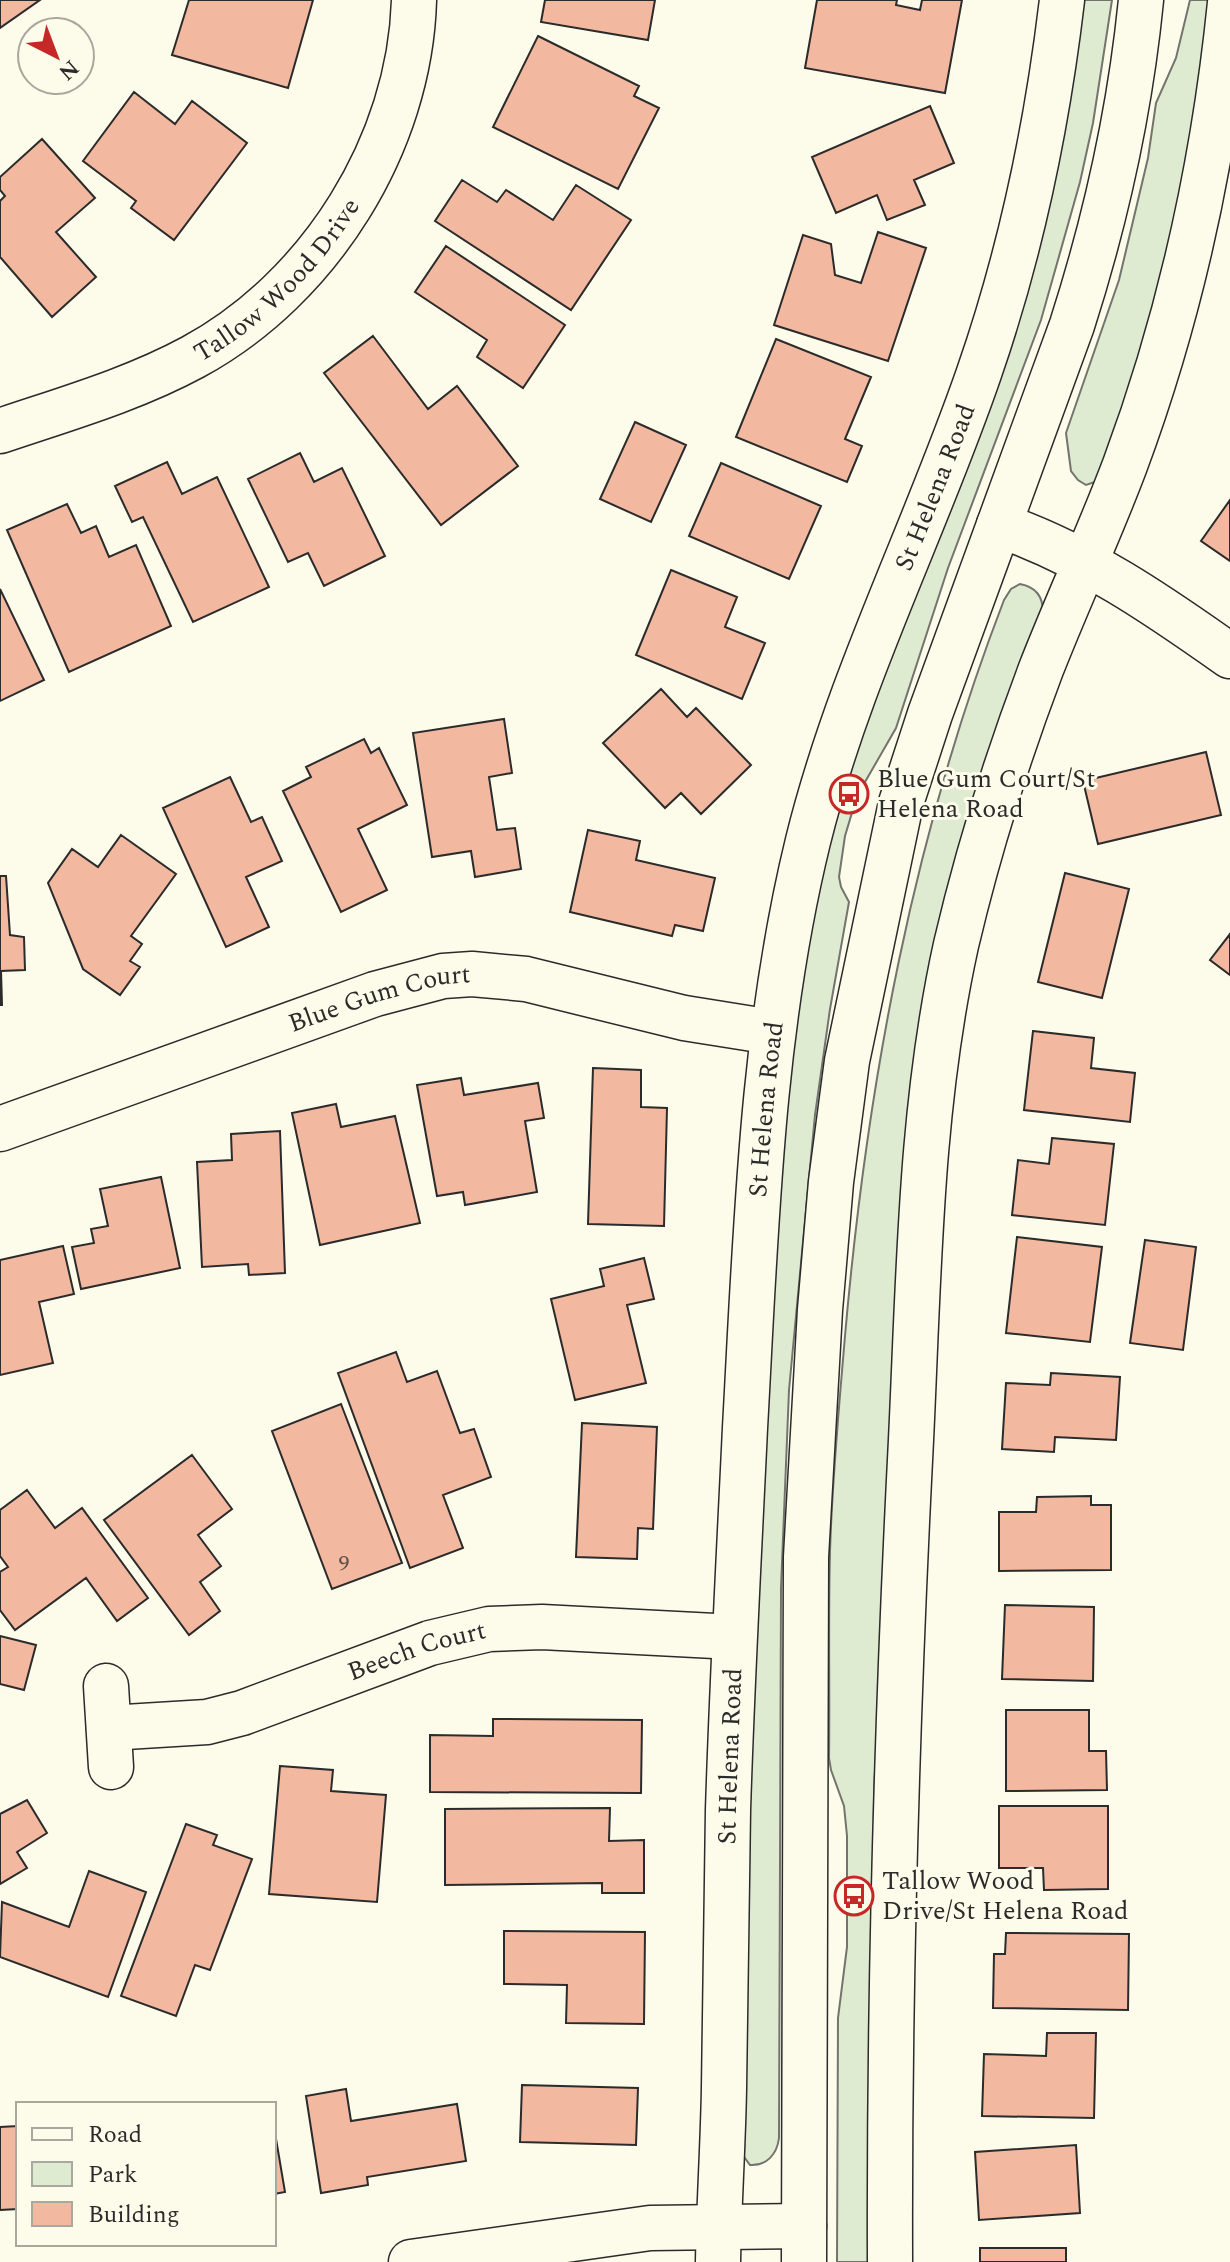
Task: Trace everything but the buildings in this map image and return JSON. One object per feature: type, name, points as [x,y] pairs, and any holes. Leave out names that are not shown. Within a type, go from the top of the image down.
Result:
[{"type":"street","name":"Tallow Wood Drive","points":[[0,431],[147,380],[195,355],[235,329],[306,266],[338,224],[381,146],[408,62],[414,0]]},
{"type":"street","name":"St Helena Road","points":[[718,2244],[734,1637],[759,1177],[772,1032],[809,839],[834,754],[896,584],[977,379],[1005,294],[1028,202],[1056,52],[1062,0]]},
{"type":"street","points":[[411,2262],[650,2228],[718,2244],[804,2244],[806,1557],[819,1325],[831,1182],[847,1061],[901,803],[1092,262],[1119,148],[1141,0]]},
{"type":"street","points":[[890,2262],[896,1769],[918,1263],[928,1111],[945,995],[971,884],[1023,717],[1126,462],[1178,297],[1209,162],[1230,3]]},
{"type":"street","points":[[999,525],[1028,535],[1085,563],[1152,603],[1230,656]]},
{"type":"street","name":"Blue Gum Court","points":[[0,1129],[375,994],[443,976],[472,974],[526,979],[684,1018],[772,1032]]},
{"type":"street","name":"Beech Court","points":[[109,1727],[185,1724],[230,1716],[430,1643],[489,1629],[542,1627],[734,1637]]},
{"type":"green space","points":[[1080,0],[1112,0],[1093,123],[1080,182],[1041,320],[948,568],[896,728],[857,796],[845,836],[839,877],[849,902],[815,1115],[789,1390],[781,1588],[779,2138],[770,2158],[750,2165],[742,2154],[748,1821],[771,1276],[797,996],[825,855]]},
{"type":"green space","points":[[1190,0],[1213,0],[1182,202],[1144,350],[1101,475],[1095,482],[1086,485],[1071,471],[1066,433],[1119,280],[1148,158],[1156,103],[1176,58]]},
{"type":"green space","points":[[1020,584],[1038,595],[1043,616],[999,732],[890,1480],[874,1792],[871,2262],[837,2262],[838,2018],[847,1947],[847,1836],[844,1806],[829,1758],[829,1578],[836,1444],[854,1242],[881,1055],[920,870],[972,689],[1004,600],[1011,589]]},
{"type":"place","name":"Blue Gum Court/St Helena Road","points":[[849,794]]},
{"type":"place","name":"Tallow Wood Drive/St Helena Road","points":[[854,1896]]}]
